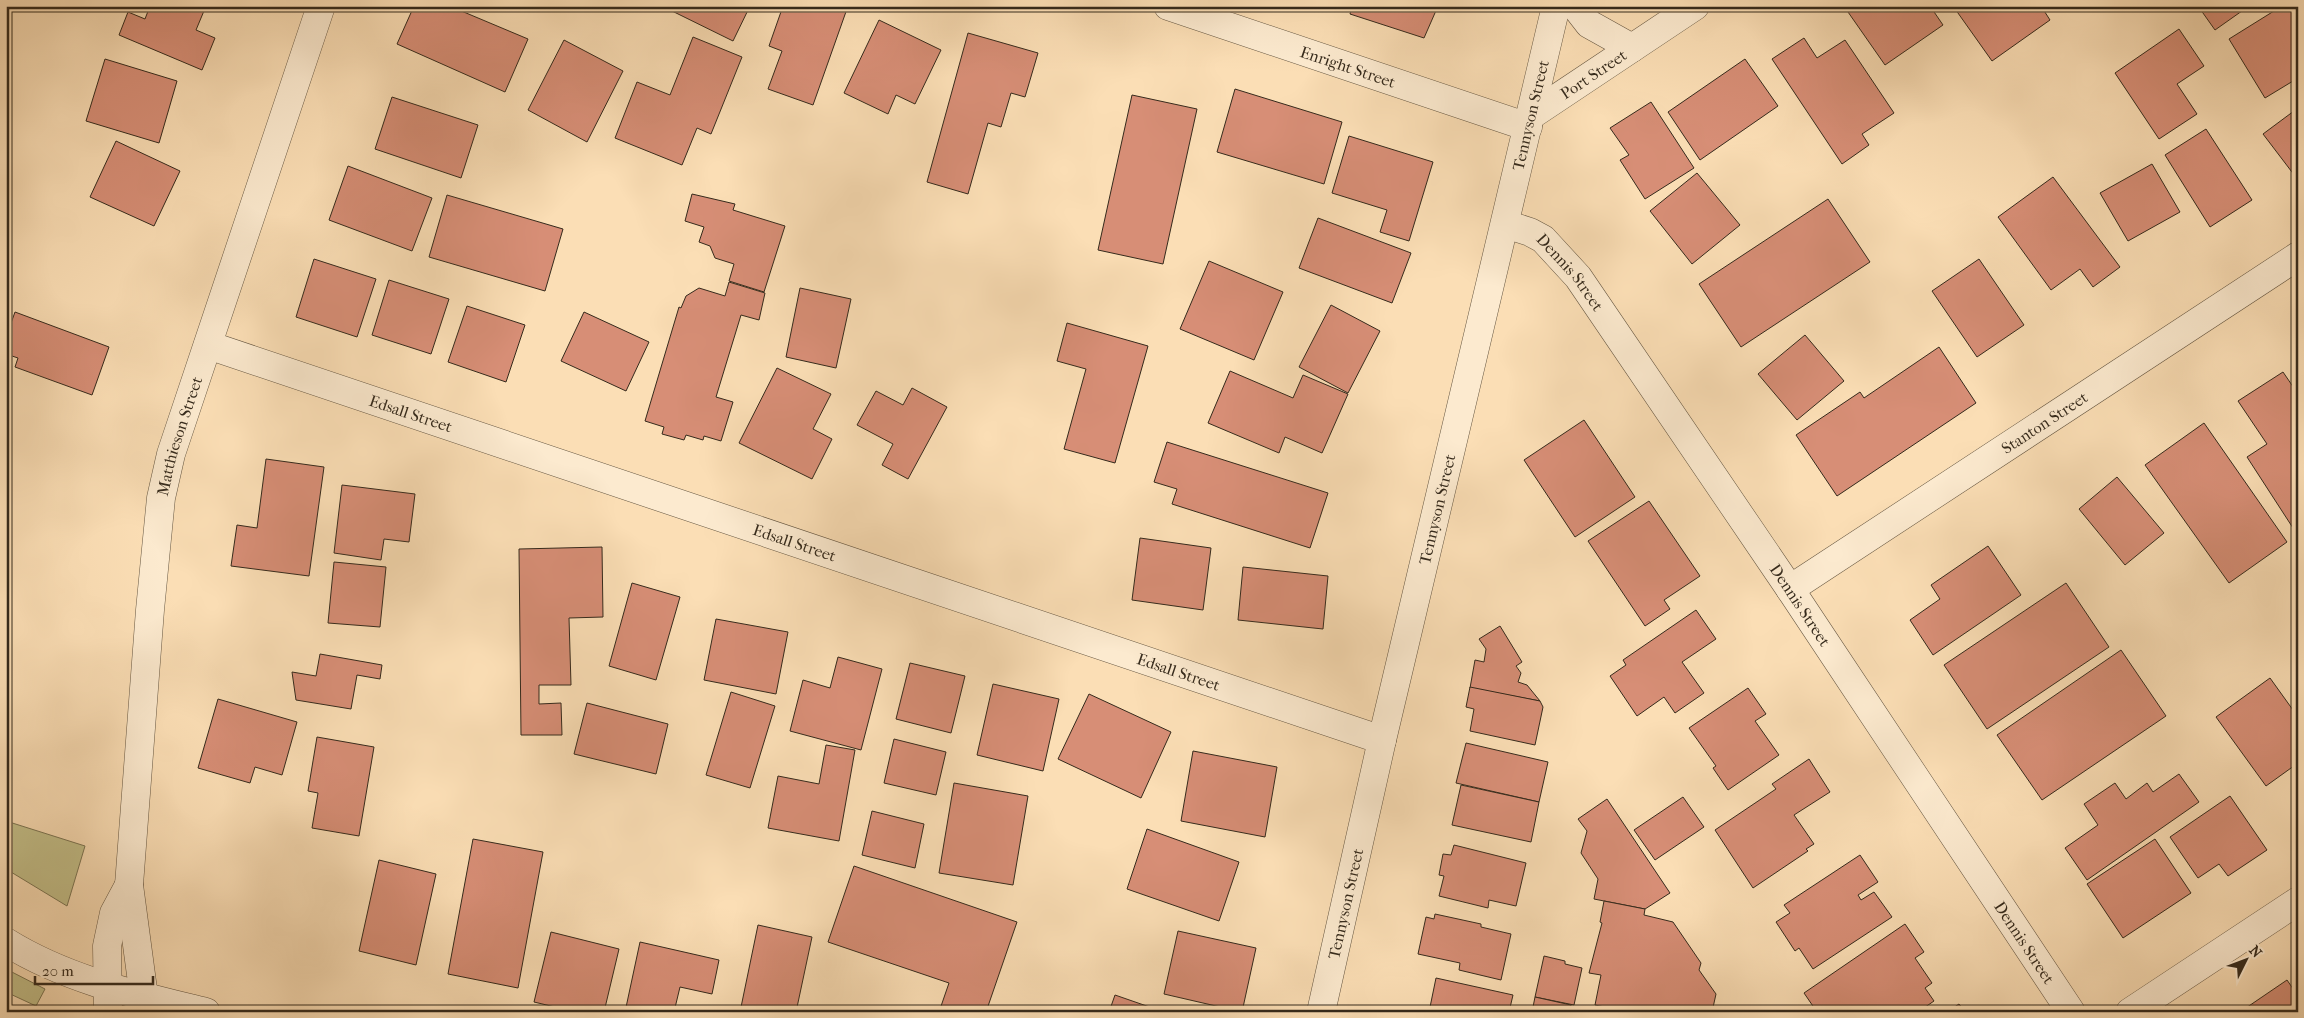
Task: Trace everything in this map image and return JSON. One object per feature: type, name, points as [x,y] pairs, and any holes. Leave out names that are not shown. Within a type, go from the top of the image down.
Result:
[{"type":"street","name":"Matthieson Street","points":[[145,1004],[129,884],[150,610],[161,498],[171,454],[321,6]]},
{"type":"street","name":"Enright Street","points":[[1168,6],[1529,121]]},
{"type":"street","name":"Tennyson Street","points":[[1321,1012],[1382,740],[1556,6]]},
{"type":"street","name":"Port Street","points":[[1575,6],[1590,24],[1632,48]]},
{"type":"street","name":"Port Street","points":[[1529,121],[1632,48],[1696,6]]},
{"type":"street","name":"Dennis Street","points":[[1505,224],[1530,232],[1543,239],[1578,278],[1790,589],[2071,1012]]},
{"type":"street","name":"Stanton Street","points":[[1790,589],[2298,256]]},
{"type":"street","name":"Edsall Street","points":[[208,345],[1382,740]]},
{"type":"street","name":"Matthieson Street","points":[[107,999],[108,946],[114,914],[129,884]]},
{"type":"street","points":[[2130,1012],[2298,901]]},
{"type":"street","points":[[6,942],[64,972],[107,999],[206,1012]]},
{"type":"shaded area","points":[[6,821],[85,846],[67,906],[6,869]]},
{"type":"shaded area","points":[[6,969],[45,989],[36,1006],[6,992]]},
{"type":"building","points":[[150,6],[206,6],[196,30],[215,38],[202,70],[119,35],[128,12],[145,19]]},
{"type":"building","points":[[414,6],[461,6],[459,10],[528,39],[505,92],[397,44]]},
{"type":"building","points":[[672,6],[750,6],[733,41],[670,10]]},
{"type":"building","points":[[783,6],[848,6],[813,105],[768,89],[782,51],[769,46]]},
{"type":"building","points":[[1352,6],[1438,6],[1424,38],[1350,14]]},
{"type":"building","points":[[1856,6],[1930,6],[1943,25],[1885,65],[1848,12]]},
{"type":"building","points":[[1953,6],[2041,6],[2050,20],[1992,61]]},
{"type":"building","points":[[2198,6],[2249,6],[2215,30]]},
{"type":"building","points":[[2282,6],[2298,6],[2298,78],[2265,98],[2229,39]]},
{"type":"building","points":[[879,20],[941,50],[915,104],[896,95],[888,114],[844,93]]},
{"type":"building","points":[[2179,29],[2204,66],[2177,84],[2197,114],[2159,139],[2115,73]]},
{"type":"building","points":[[968,33],[1038,53],[1025,97],[1011,93],[1001,127],[988,123],[968,194],[927,182]]},
{"type":"building","points":[[693,37],[742,57],[711,134],[697,128],[682,165],[615,138],[637,82],[670,95]]},
{"type":"building","points":[[1804,38],[1817,58],[1845,40],[1894,113],[1862,134],[1869,145],[1842,164],[1772,59]]},
{"type":"building","points":[[564,40],[623,71],[587,142],[528,110]]},
{"type":"building","points":[[105,59],[177,81],[159,143],[86,121]]},
{"type":"building","points":[[1745,59],[1778,106],[1700,160],[1668,112]]},
{"type":"building","points":[[1235,89],[1342,122],[1324,184],[1217,152]]},
{"type":"building","points":[[1132,95],[1197,109],[1163,264],[1098,250]]},
{"type":"building","points":[[392,97],[478,125],[461,178],[375,149]]},
{"type":"building","points":[[1651,102],[1694,168],[1645,199],[1620,160],[1629,155],[1610,128]]},
{"type":"building","points":[[2298,108],[2298,180],[2263,134]]},
{"type":"building","points":[[2206,129],[2252,200],[2210,227],[2165,155]]},
{"type":"building","points":[[1349,136],[1433,162],[1409,241],[1380,232],[1387,210],[1332,193]]},
{"type":"building","points":[[116,141],[180,171],[154,226],[90,197]]},
{"type":"building","points":[[2152,164],[2180,212],[2128,241],[2100,193]]},
{"type":"building","points":[[348,166],[432,198],[412,251],[329,220]]},
{"type":"building","points":[[1697,173],[1740,225],[1692,264],[1650,211]]},
{"type":"building","points":[[2053,177],[2120,267],[2093,287],[2080,269],[2051,290],[1998,217]]},
{"type":"building","points":[[692,194],[735,204],[733,210],[785,226],[764,292],[729,281],[734,264],[715,258],[710,246],[699,242],[704,227],[685,221]]},
{"type":"building","points":[[447,195],[563,229],[545,291],[429,257]]},
{"type":"building","points":[[1828,199],[1870,262],[1741,347],[1699,284]]},
{"type":"building","points":[[1318,218],[1411,253],[1392,303],[1299,268]]},
{"type":"building","points":[[314,259],[376,279],[357,337],[296,317]]},
{"type":"building","points":[[1979,259],[2024,325],[1977,357],[1932,291]]},
{"type":"building","points":[[1209,261],[1283,292],[1254,360],[1180,329]]},
{"type":"building","points":[[389,280],[449,299],[431,354],[372,335]]},
{"type":"building","points":[[729,282],[765,293],[759,320],[741,315],[716,397],[733,402],[721,441],[704,436],[703,440],[686,435],[684,440],[662,434],[664,427],[645,421],[679,307],[681,308],[686,296],[699,288],[725,296]]},
{"type":"building","points":[[800,288],[851,299],[836,368],[786,357]]},
{"type":"building","points":[[1331,305],[1380,331],[1348,393],[1299,367]]},
{"type":"building","points":[[467,306],[525,325],[506,382],[448,362]]},
{"type":"building","points":[[15,312],[109,347],[92,395],[15,367],[18,358],[6,354],[6,337]]},
{"type":"building","points":[[584,312],[649,342],[626,391],[561,361]]},
{"type":"building","points":[[1067,323],[1148,346],[1115,463],[1064,449],[1086,369],[1057,361]]},
{"type":"building","points":[[1805,335],[1844,381],[1797,420],[1758,374]]},
{"type":"building","points":[[1939,347],[1976,403],[1837,496],[1796,435],[1860,392],[1864,398]]},
{"type":"building","points":[[777,368],[831,394],[813,429],[832,439],[812,479],[739,443]]},
{"type":"building","points":[[1230,371],[1293,398],[1303,375],[1348,394],[1322,453],[1285,437],[1279,453],[1208,423]]},
{"type":"building","points":[[2283,372],[2298,394],[2298,525],[2293,528],[2247,457],[2267,444],[2238,401]]},
{"type":"building","points":[[912,388],[947,407],[908,479],[882,465],[893,444],[857,425],[876,391],[903,405]]},
{"type":"building","points":[[1584,420],[1635,497],[1575,537],[1524,460]]},
{"type":"building","points":[[2204,423],[2287,542],[2229,583],[2145,465]]},
{"type":"building","points":[[1167,442],[1328,493],[1310,548],[1172,504],[1177,489],[1154,482]]},
{"type":"building","points":[[266,459],[324,467],[309,576],[231,566],[237,525],[257,528]]},
{"type":"building","points":[[2117,477],[2164,533],[2125,565],[2079,509]]},
{"type":"building","points":[[342,485],[415,494],[409,542],[384,539],[381,560],[334,553]]},
{"type":"building","points":[[1649,501],[1700,576],[1664,600],[1670,609],[1645,626],[1588,541]]},
{"type":"building","points":[[1140,538],[1211,548],[1203,610],[1132,600]]},
{"type":"building","points":[[1988,546],[2021,595],[1933,655],[1910,620],[1940,599],[1931,585]]},
{"type":"building","points":[[602,547],[603,617],[569,618],[571,685],[539,685],[539,704],[561,703],[562,735],[521,735],[519,549]]},
{"type":"building","points":[[334,562],[386,567],[380,627],[328,623]]},
{"type":"building","points":[[1243,567],[1328,576],[1323,629],[1238,620]]},
{"type":"building","points":[[632,583],[680,597],[656,680],[609,666]]},
{"type":"building","points":[[2066,583],[2109,647],[1987,729],[1944,665]]},
{"type":"building","points":[[1696,610],[1716,639],[1682,662],[1704,693],[1675,713],[1664,697],[1637,716],[1610,676],[1626,665],[1623,660]]},
{"type":"building","points":[[716,619],[788,632],[776,694],[704,680]]},
{"type":"building","points":[[1500,626],[1522,662],[1516,666],[1521,673],[1518,682],[1527,685],[1540,701],[1470,688],[1475,660],[1484,662],[1486,649],[1479,639]]},
{"type":"building","points":[[2121,650],[2166,716],[2042,800],[1997,735]]},
{"type":"building","points":[[320,654],[382,665],[380,679],[357,675],[351,709],[296,700],[292,672],[316,676]]},
{"type":"building","points":[[838,657],[882,669],[861,750],[790,731],[803,680],[830,688]]},
{"type":"building","points":[[910,663],[965,676],[951,733],[896,719]]},
{"type":"building","points":[[2270,678],[2298,717],[2298,763],[2266,786],[2216,717]]},
{"type":"building","points":[[993,684],[1059,699],[1043,771],[977,755]]},
{"type":"building","points":[[1470,687],[1540,701],[1543,707],[1535,745],[1470,731],[1474,709],[1466,707]]},
{"type":"building","points":[[1748,688],[1766,714],[1755,721],[1779,755],[1728,790],[1713,768],[1716,766],[1689,728]]},
{"type":"building","points":[[731,692],[775,706],[750,788],[706,775]]},
{"type":"building","points":[[1089,694],[1171,732],[1141,798],[1058,759]]},
{"type":"building","points":[[218,699],[297,722],[282,775],[255,767],[250,783],[198,768]]},
{"type":"building","points":[[587,703],[668,724],[656,774],[574,754]]},
{"type":"building","points":[[317,737],[374,747],[359,836],[312,828],[318,793],[308,791]]},
{"type":"building","points":[[894,739],[946,752],[936,795],[884,783]]},
{"type":"building","points":[[1466,743],[1548,762],[1539,802],[1456,783]]},
{"type":"building","points":[[826,745],[855,750],[839,841],[768,828],[778,776],[819,784]]},
{"type":"building","points":[[1193,751],[1277,767],[1265,837],[1181,821]]},
{"type":"building","points":[[1809,759],[1830,792],[1794,815],[1814,844],[1806,849],[1808,851],[1753,888],[1715,830],[1776,789],[1772,784]]},
{"type":"building","points":[[2179,774],[2199,802],[2087,880],[2065,848],[2098,825],[2084,804],[2115,783],[2126,799],[2147,783],[2153,792]]},
{"type":"building","points":[[954,783],[1028,796],[1013,885],[939,873]]},
{"type":"building","points":[[1461,785],[1539,802],[1531,842],[1452,825]]},
{"type":"building","points":[[2230,796],[2267,850],[2228,876],[2219,864],[2198,878],[2170,837]]},
{"type":"building","points":[[1683,797],[1704,827],[1655,860],[1634,830]]},
{"type":"building","points":[[1607,799],[1670,893],[1645,909],[1594,899],[1598,879],[1581,853],[1587,831],[1578,819]]},
{"type":"building","points":[[872,811],[924,824],[915,868],[862,855]]},
{"type":"building","points":[[1147,829],[1239,862],[1219,921],[1127,889]]},
{"type":"building","points":[[473,839],[543,852],[518,988],[448,974]]},
{"type":"building","points":[[2155,839],[2191,893],[2123,938],[2087,884]]},
{"type":"building","points":[[1454,845],[1526,863],[1516,906],[1489,900],[1488,908],[1439,896],[1444,876],[1439,875],[1443,854],[1451,855]]},
{"type":"building","points":[[1860,855],[1878,882],[1858,895],[1861,900],[1874,892],[1892,917],[1813,969],[1799,948],[1795,951],[1776,922],[1790,913],[1784,905]]},
{"type":"building","points":[[379,860],[436,874],[416,965],[359,951]]},
{"type":"building","points":[[854,866],[1017,922],[986,1012],[939,1012],[949,983],[828,942]]},
{"type":"building","points":[[1604,901],[1645,909],[1644,915],[1673,922],[1701,963],[1699,970],[1716,994],[1712,1012],[1629,1012],[1595,1005],[1601,975],[1589,973],[1602,923],[1600,922]]},
{"type":"building","points":[[1435,914],[1481,924],[1481,927],[1511,934],[1501,980],[1459,970],[1460,963],[1418,954],[1426,917],[1434,919]]},
{"type":"building","points":[[1905,924],[1924,952],[1915,958],[1932,983],[1925,988],[1934,1001],[1918,1012],[1817,1012],[1804,993]]},
{"type":"building","points":[[758,925],[812,937],[796,1012],[740,1012]]},
{"type":"building","points":[[1178,931],[1256,948],[1242,1012],[1164,994]]},
{"type":"building","points":[[551,932],[619,949],[604,1012],[576,1012],[534,1002]]},
{"type":"building","points":[[640,942],[719,960],[712,994],[680,987],[674,1012],[625,1012]]},
{"type":"building","points":[[1544,956],[1565,961],[1565,964],[1582,968],[1574,1005],[1535,997]]},
{"type":"building","points":[[1436,978],[1513,995],[1509,1012],[1429,1012]]},
{"type":"building","points":[[2287,980],[2298,996],[2298,1012],[2240,1012]]},
{"type":"building","points":[[1115,995],[1164,1012],[1109,1012]]},
{"type":"building","points":[[1535,997],[1571,1005],[1570,1012],[1532,1012]]},
{"type":"building","points":[[1959,1004],[1965,1012],[1947,1012]]}]
